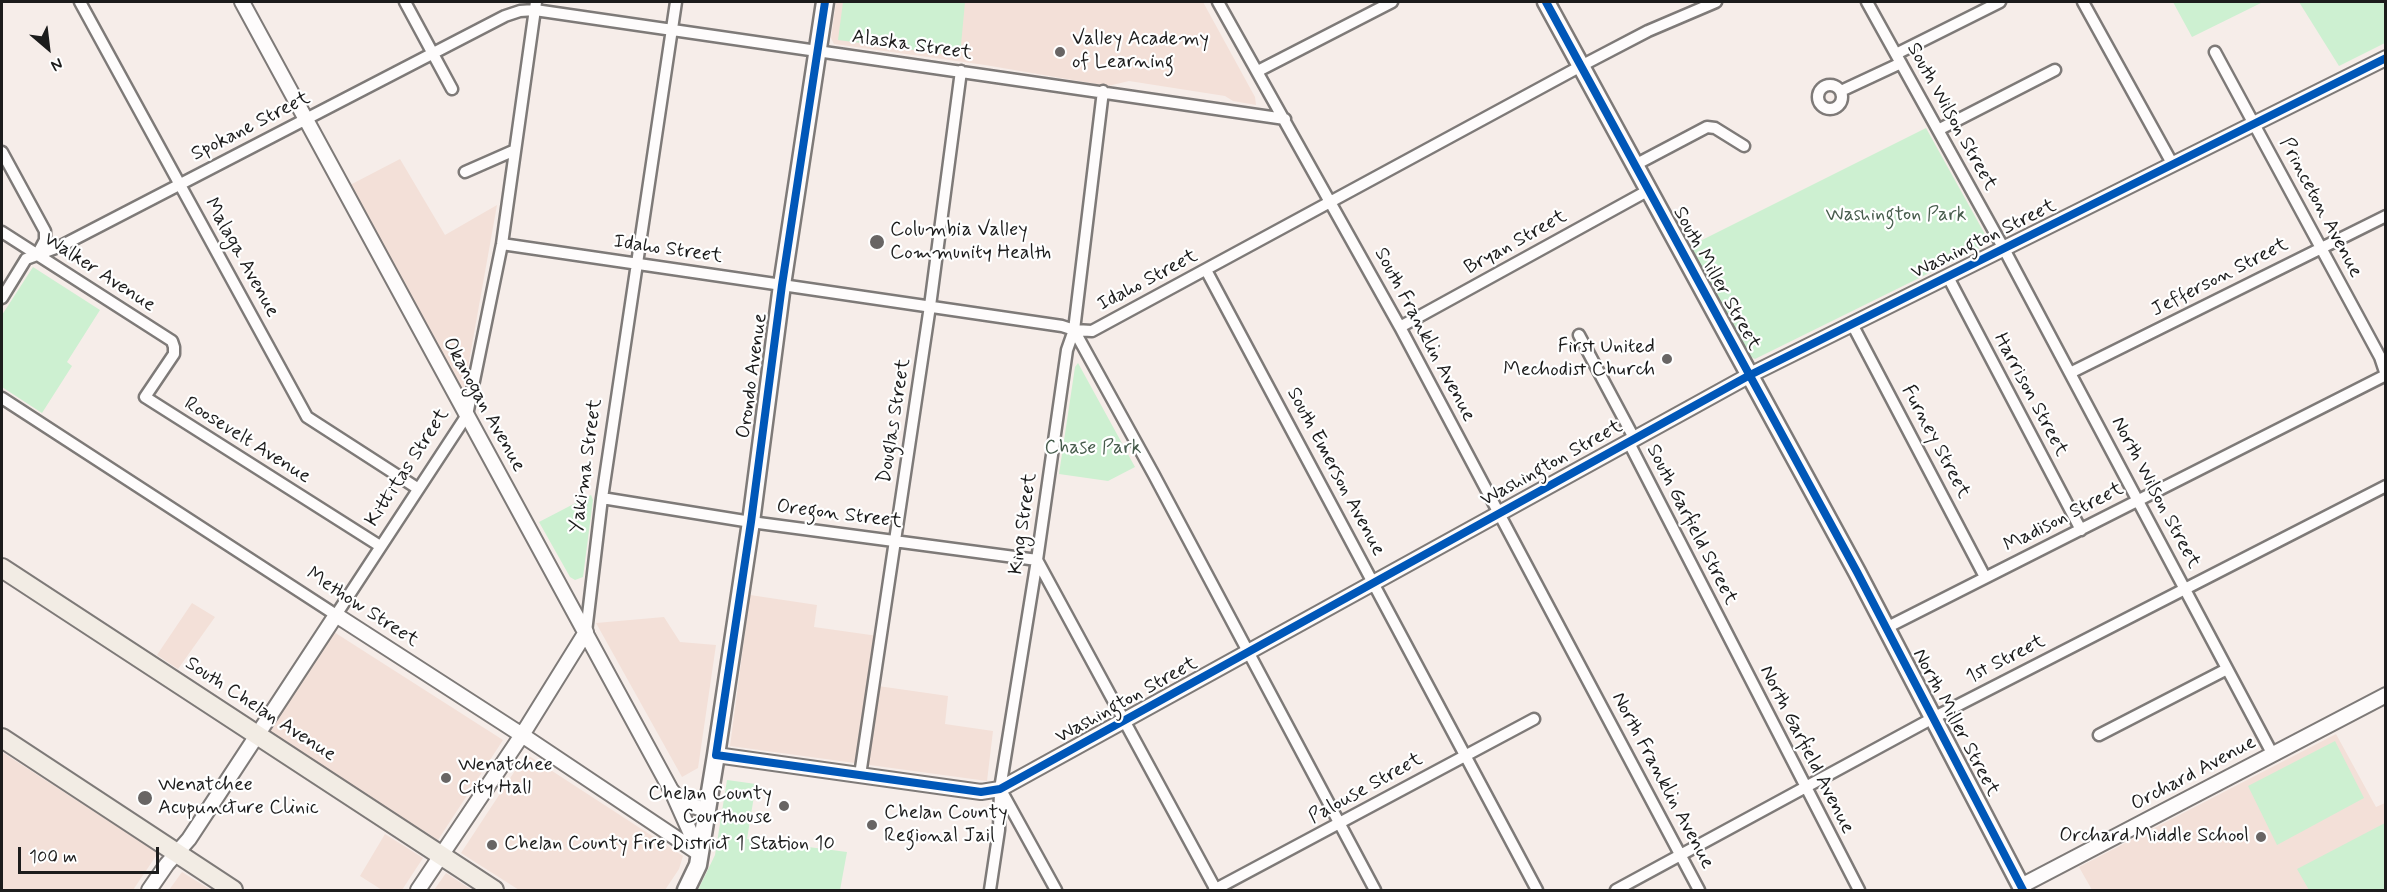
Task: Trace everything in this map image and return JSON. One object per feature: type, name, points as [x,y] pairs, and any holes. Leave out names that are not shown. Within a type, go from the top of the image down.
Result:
[{"type":"main road","name":"Orondo Avenue","points":[[686,891],[696,872],[700,854],[716,755],[751,522],[782,285],[825,2]]},
{"type":"main road","name":"South Miller Street","points":[[1546,2],[1857,572]]},
{"type":"main road","name":"South Chelan Avenue","points":[[2,568],[494,891]]},
{"type":"main road","name":"North Miller Street","points":[[1857,572],[2022,889]]},
{"type":"main road","points":[[2,738],[178,852],[233,891]]},
{"type":"street","name":"Malaga Avenue","points":[[80,2],[307,417],[417,488]]},
{"type":"street","name":"Okanogan Avenue","points":[[242,2],[671,790],[680,801],[707,811]]},
{"type":"street","points":[[405,2],[452,89]]},
{"type":"street","name":"Yakima Street","points":[[418,891],[522,735],[586,632],[602,498],[676,2]]},
{"type":"street","name":"South Franklin Avenue","points":[[1218,2],[1400,327],[1593,688]]},
{"type":"street","points":[[1258,71],[1376,5],[1392,2]]},
{"type":"street","name":"Idaho Street","points":[[502,244],[1092,331],[1581,66],[1702,4],[1716,2]]},
{"type":"street","name":"South Wilson Street","points":[[1867,2],[2004,249]]},
{"type":"street","points":[[1841,91],[2000,2]]},
{"type":"street","points":[[2083,2],[2173,165]]},
{"type":"street","name":"Spokane Street","points":[[2,298],[26,259],[61,246],[505,16],[535,6]]},
{"type":"street","name":"Alaska Street","points":[[535,6],[672,30],[1285,119]]},
{"type":"street","name":"Kittitas Street","points":[[149,891],[166,864],[189,839],[417,488],[467,416],[502,244],[535,6]]},
{"type":"street","name":"Princeton Avenue","points":[[2215,52],[2380,357],[2385,375]]},
{"type":"street","name":"Washington Street","points":[[716,755],[981,792],[1000,789],[1750,375],[2385,58]]},
{"type":"street","points":[[1938,130],[2055,70]]},
{"type":"street","name":"Douglas Street","points":[[860,776],[930,306],[961,71]]},
{"type":"street","name":"King Street","points":[[990,891],[999,830],[1000,789],[1037,560],[1067,350],[1074,330],[1103,91]]},
{"type":"street","points":[[1635,165],[1707,127],[1715,128],[1744,146]]},
{"type":"street","points":[[465,172],[515,150]]},
{"type":"street","points":[[2,152],[45,231],[45,240],[37,255]]},
{"type":"street","name":"Bryan Street","points":[[1400,327],[1649,190]]},
{"type":"street","name":"Jefferson Street","points":[[2070,373],[2385,216]]},
{"type":"street","name":"Walker Avenue","points":[[2,232],[172,341],[174,347]]},
{"type":"street","name":"North Wilson Street","points":[[2004,249],[2273,755]]},
{"type":"street","name":"South Emerson Avenue","points":[[1206,270],[1537,891]]},
{"type":"street","name":"Harrison Street","points":[[1948,277],[2081,530]]},
{"type":"street","name":"Furney Street","points":[[1852,324],[1986,577]]},
{"type":"street","points":[[1074,330],[1151,469],[1375,891]]},
{"type":"street","name":"South Garfield Street","points":[[1579,335],[1722,626]]},
{"type":"street","name":"Roosevelt Avenue","points":[[174,347],[174,354],[145,397],[380,546]]},
{"type":"street","name":"Madison Street","points":[[1886,628],[2385,375]]},
{"type":"street","name":"Methow Street","points":[[2,398],[522,735],[700,854]]},
{"type":"street","name":"1st Street","points":[[1616,891],[1933,718],[2385,486]]},
{"type":"street","name":"Oregon Street","points":[[602,498],[751,522],[1037,560]]},
{"type":"street","points":[[1037,560],[1215,890]]},
{"type":"street","name":"North Garfield Avenue","points":[[1722,626],[1859,891]]},
{"type":"street","points":[[2099,735],[2227,669]]},
{"type":"street","name":"North Franklin Avenue","points":[[1593,688],[1699,891]]},
{"type":"street","name":"Orchard Avenue","points":[[2022,889],[2385,695]]},
{"type":"street","name":"Palouse Street","points":[[1215,890],[1534,718]]},
{"type":"street","points":[[1000,789],[1056,891]]},
{"type":"street","points":[[671,790],[700,854]]},
{"type":"shaded area","name":"Valley Academy of Learning","points":[[836,2],[1203,2],[1255,97],[1256,105],[1233,101],[1225,96],[1129,81],[1108,86],[985,65],[834,44],[831,38]]},
{"type":"shaded area","points":[[400,159],[445,235],[497,205],[463,395],[350,185]]},
{"type":"shaded area","points":[[750,595],[817,605],[814,627],[885,637],[878,686],[948,696],[945,724],[993,731],[987,781],[730,746]]},
{"type":"shaded area","points":[[192,603],[215,617],[178,669],[157,655]]},
{"type":"shaded area","points":[[664,617],[680,642],[716,645],[698,768],[682,777],[596,623]]},
{"type":"shaded area","points":[[334,632],[503,740],[438,840],[269,732]]},
{"type":"shaded area","name":"Orchard Middle School","points":[[2336,734],[2376,807],[2385,803],[2385,890],[2092,890],[2079,867]]},
{"type":"shaded area","points":[[2,752],[158,853],[133,890],[5,890],[2,888]]},
{"type":"shaded area","points":[[526,754],[683,856],[679,869],[665,890],[519,890],[461,853]]},
{"type":"shaded area","points":[[385,834],[423,858],[402,890],[382,890],[360,876]]},
{"type":"shaded area","points":[[182,872],[211,890],[169,890]]},
{"type":"shaded area","points":[[446,873],[472,890],[434,890]]},
{"type":"green space","points":[[843,2],[965,2],[960,56],[838,40]]},
{"type":"green space","points":[[2173,2],[2263,2],[2192,37]]},
{"type":"green space","points":[[2299,2],[2385,2],[2385,43],[2339,66]]},
{"type":"green space","name":"Washington Park","points":[[1926,128],[1987,238],[1984,246],[1755,359],[1747,355],[1690,246]]},
{"type":"green space","points":[[33,267],[100,310],[67,362],[72,366],[42,413],[2,387],[2,315]]},
{"type":"green space","name":"Chase Park","points":[[1078,363],[1135,467],[1108,481],[1059,474],[1075,367]]},
{"type":"green space","points":[[591,495],[593,500],[583,577],[575,580],[570,577],[539,522]]},
{"type":"green space","points":[[2335,741],[2364,798],[2277,845],[2248,786]]},
{"type":"green space","points":[[727,780],[756,784],[747,839],[847,852],[840,890],[698,890],[715,855]]},
{"type":"green space","points":[[2385,823],[2385,890],[2309,890],[2297,869]]},
{"type":"cycle path","points":[[825,2],[782,285],[751,522],[716,755],[981,792],[1000,789],[1750,375],[2386,58]]},
{"type":"cycle path","points":[[1546,2],[1857,572],[2023,890]]},
{"type":"place","name":"Valley Academy of Learning","points":[[1060,52]]},
{"type":"place","name":"Columbia Valley Community Health","points":[[877,242]]},
{"type":"place","name":"First United Mechodist Church","points":[[1667,359]]},
{"type":"place","name":"Wenatchee City Hall","points":[[446,778]]},
{"type":"place","name":"Wenatchee Acupuncture Clinic","points":[[145,798]]},
{"type":"place","name":"Chelan County Courthouse","points":[[784,806]]},
{"type":"place","name":"Chelan County Regional Jail","points":[[872,825]]},
{"type":"place","name":"Orchard Middle School","points":[[2261,837]]},
{"type":"place","name":"Chelan County Fire District 1 Station 10","points":[[492,845]]}]
